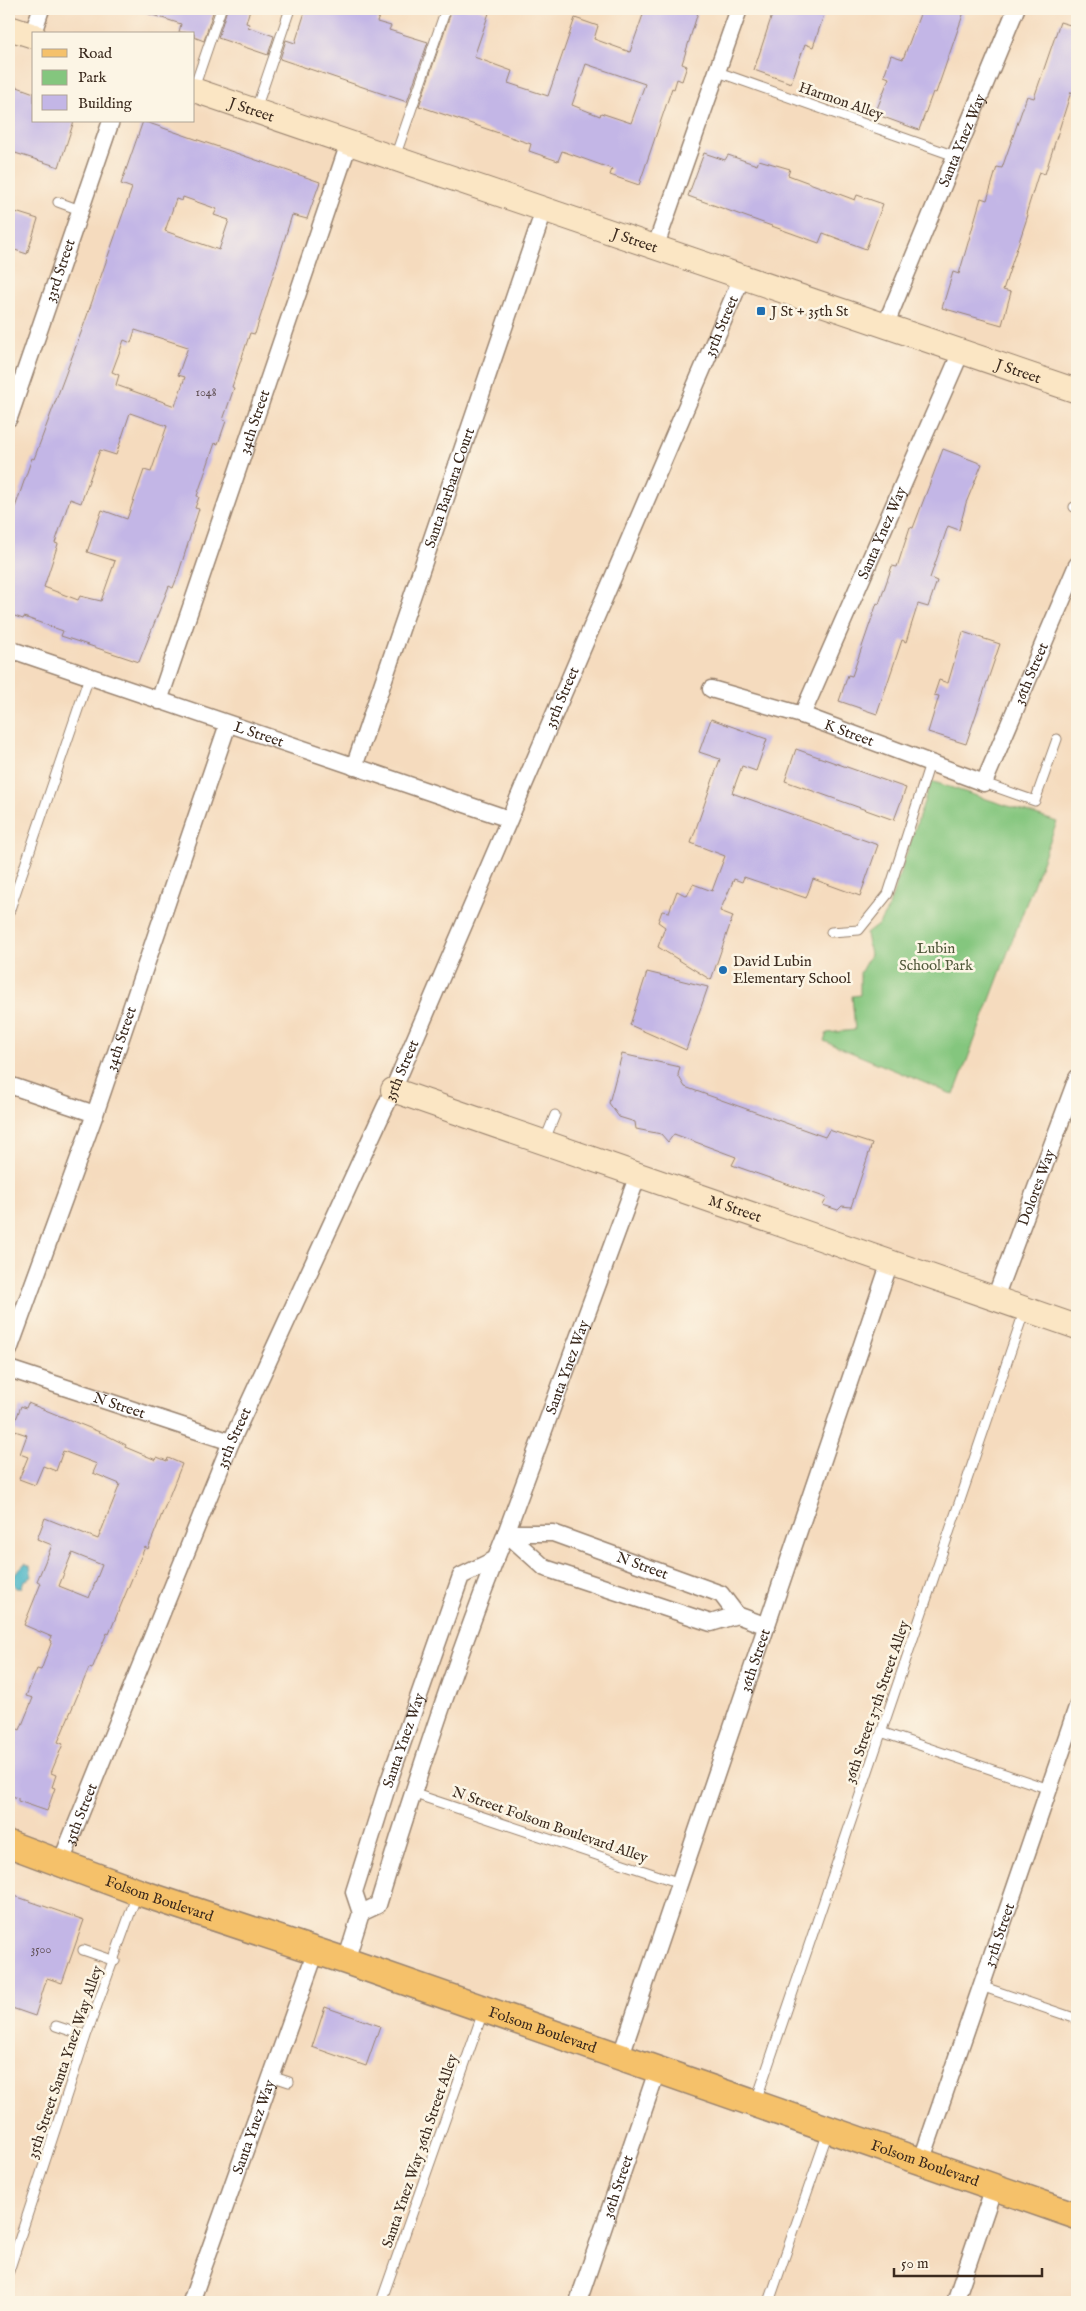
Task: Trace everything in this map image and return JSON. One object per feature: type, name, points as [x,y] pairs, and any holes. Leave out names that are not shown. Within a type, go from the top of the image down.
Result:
[{"type":"main road","points":[[9,28],[32,36]]},
{"type":"main road","name":"J Street","points":[[195,89],[349,144],[1077,391]]},
{"type":"main road","name":"M Street","points":[[393,1090],[1077,1326]]},
{"type":"main road","name":"Folsom Boulevard","points":[[9,1844],[138,1892],[346,1961],[1077,2216]]},
{"type":"street","points":[[34,32],[41,9]]},
{"type":"street","points":[[655,248],[718,72],[738,9]]},
{"type":"street","name":"Santa Ynez Way","points":[[885,326],[1016,9]]},
{"type":"street","name":"33rd Street","points":[[9,418],[12,399],[111,122]]},
{"type":"street","name":"34th Street","points":[[159,701],[349,144]]},
{"type":"street","name":"Santa Barbara Court","points":[[354,766],[544,210]]},
{"type":"street","name":"35th Street","points":[[61,1862],[231,1442],[393,1090],[742,277]]},
{"type":"street","name":"Santa Ynez Way","points":[[802,714],[960,352]]},
{"type":"street","name":"36th Street","points":[[984,783],[1077,565]]},
{"type":"street","name":"L Street","points":[[9,649],[509,819]]},
{"type":"street","name":"K Street","points":[[711,689],[802,714],[984,783]]},
{"type":"street","name":"34th Street","points":[[9,1350],[95,1114],[228,724]]},
{"type":"street","name":"Dolores Way","points":[[995,1298],[1077,1078]]},
{"type":"street","points":[[9,1085],[95,1114]]},
{"type":"street","name":"Santa Ynez Way","points":[[496,1559],[461,1576],[388,1784],[354,1892],[361,1913],[378,1905],[412,1793],[638,1175]]},
{"type":"street","name":"36th Street","points":[[620,2058],[890,1262]]},
{"type":"street","name":"N Street","points":[[9,1369],[231,1442]]},
{"type":"street","points":[[506,1533],[545,1568],[710,1623],[737,1615],[767,1626]]},
{"type":"street","name":"N Street","points":[[506,1533],[553,1533],[721,1594],[737,1615]]},
{"type":"street","name":"37th Street","points":[[921,2162],[1077,1708]]},
{"type":"street","points":[[388,1784],[412,1793]]},
{"type":"street","points":[[346,1961],[361,1913]]},
{"type":"street","name":"Santa Ynez Way","points":[[191,2302],[316,1951]]},
{"type":"street","name":"36th Street","points":[[578,2302],[657,2071]]},
{"type":"street","points":[[955,2302],[994,2187]]},
{"type":"lane","points":[[195,86],[221,9]]},
{"type":"lane","points":[[255,111],[290,9]]},
{"type":"lane","points":[[394,159],[446,9]]},
{"type":"lane","name":"Harmon Alley","points":[[718,72],[955,156]]},
{"type":"lane","points":[[58,202],[80,210]]},
{"type":"lane","points":[[9,912],[89,677]]},
{"type":"lane","points":[[984,783],[1034,801],[1057,739]]},
{"type":"lane","points":[[830,932],[859,930],[888,894],[930,763]]},
{"type":"lane","points":[[544,1142],[555,1115]]},
{"type":"lane","name":"36th Street 37th Street Alley","points":[[755,2104],[1025,1308]]},
{"type":"lane","points":[[881,1732],[1049,1789]]},
{"type":"lane","name":"N Street Folsom Boulevard Alley","points":[[412,1793],[680,1883]]},
{"type":"lane","name":"35th Street Santa Ynez Way Alley","points":[[9,2271],[86,2036],[138,1892]]},
{"type":"lane","points":[[83,1950],[114,1961]]},
{"type":"lane","points":[[981,1986],[1077,2019]]},
{"type":"lane","name":"Santa Ynez Way 36th Street Alley","points":[[382,2302],[484,2010]]},
{"type":"lane","points":[[56,2026],[86,2036]]},
{"type":"lane","points":[[272,2076],[289,2082]]},
{"type":"lane","points":[[769,2302],[829,2130]]},
{"type":"green space","name":"Lubin School Park","points":[[931,781],[1057,822],[954,1095],[824,1041],[827,1033],[855,1030],[852,996],[860,995],[860,973],[870,955],[866,934],[879,924],[888,909]]},
{"type":"water","points":[[25,1563],[30,1566],[32,1577],[24,1581],[21,1588],[16,1588],[13,1584],[15,1574]]},
{"type":"building","points":[[144,9],[214,9],[204,41],[195,37],[195,32],[179,32],[181,24],[143,12]]},
{"type":"building","points":[[227,9],[250,9],[246,23],[249,24],[248,27],[274,36],[268,55],[218,38]]},
{"type":"building","points":[[306,9],[382,9],[377,22],[391,26],[389,30],[428,42],[407,102],[280,59],[286,40],[295,43]]},
{"type":"building","points":[[452,9],[478,9],[489,13],[474,57],[512,71],[508,83],[548,96],[575,18],[598,26],[594,39],[630,52],[645,9],[699,9],[682,64],[687,66],[682,81],[677,79],[674,89],[672,88],[639,185],[610,175],[612,169],[562,151],[558,161],[529,151],[531,144],[419,106]],"holes":[[[586,64],[645,84],[631,123],[601,113],[600,116],[572,105]]]},
{"type":"building","points":[[774,9],[826,9],[813,47],[805,44],[791,83],[754,70]]},
{"type":"building","points":[[922,9],[965,9],[936,93],[933,92],[919,130],[875,114],[889,78],[884,76],[891,55],[903,59]]},
{"type":"building","points":[[1060,22],[1077,27],[1077,94],[1071,92],[1045,174],[1039,172],[1026,214],[1028,215],[1003,290],[1011,292],[1002,325],[942,308],[953,272],[959,274],[981,198],[987,200],[997,167],[1002,168],[1027,96],[1034,98]]},
{"type":"building","points":[[9,84],[32,92],[32,122],[74,122],[59,167],[9,151]]},
{"type":"building","points":[[143,122],[320,182],[307,219],[292,215],[255,334],[250,333],[232,387],[234,388],[223,420],[226,421],[218,444],[215,443],[197,496],[199,497],[195,508],[199,509],[178,575],[173,588],[169,586],[139,662],[61,636],[63,631],[24,617],[23,619],[9,614],[9,525],[32,458],[34,459],[82,330],[132,188],[121,184]],"holes":[[[183,197],[217,209],[214,215],[229,220],[219,250],[165,231],[176,199],[182,201]],[[135,330],[188,347],[178,375],[185,377],[175,406],[116,385],[119,375],[112,372],[124,340],[131,343]],[[130,413],[167,426],[151,472],[144,470],[127,519],[102,510],[87,552],[115,561],[101,601],[80,596],[78,600],[44,587],[58,544],[55,543],[70,499],[81,503],[100,450],[116,455]]]},
{"type":"building","points":[[704,153],[725,160],[728,155],[757,165],[759,160],[790,169],[788,175],[855,200],[857,195],[883,204],[866,249],[823,233],[819,243],[688,196]]},
{"type":"building","points":[[9,210],[38,219],[27,254],[9,248]]},
{"type":"building","points":[[943,449],[982,464],[966,503],[959,530],[948,526],[930,578],[937,581],[928,607],[918,604],[906,642],[902,640],[877,714],[839,701],[848,675],[852,676],[892,566],[897,567],[910,527],[913,528]]},
{"type":"building","points":[[963,632],[1000,644],[966,744],[928,732],[939,696],[934,695],[939,680],[948,683]]},
{"type":"building","points":[[711,719],[767,739],[756,771],[742,766],[732,793],[878,845],[860,896],[813,879],[806,898],[744,877],[742,882],[734,879],[720,911],[733,916],[711,980],[658,947],[665,927],[658,922],[662,911],[669,912],[677,891],[687,896],[693,884],[712,891],[725,856],[691,843],[720,759],[699,752]]},
{"type":"building","points":[[796,749],[906,788],[894,820],[785,781]]},
{"type":"building","points":[[647,972],[708,987],[686,1050],[630,1025]]},
{"type":"building","points":[[622,1054],[680,1067],[678,1075],[685,1087],[825,1137],[829,1130],[872,1144],[851,1207],[842,1206],[838,1210],[823,1205],[827,1198],[732,1165],[736,1157],[674,1134],[668,1142],[661,1134],[636,1129],[635,1122],[619,1117],[609,1103]]},
{"type":"building","points":[[28,1403],[102,1433],[126,1445],[125,1447],[156,1460],[157,1457],[167,1461],[168,1458],[182,1464],[148,1549],[145,1547],[109,1634],[107,1633],[92,1669],[89,1668],[58,1742],[63,1744],[51,1773],[56,1775],[52,1787],[55,1788],[47,1811],[18,1801],[18,1798],[9,1795],[9,1725],[20,1730],[33,1698],[26,1696],[37,1669],[41,1670],[52,1641],[50,1640],[52,1637],[24,1625],[41,1583],[37,1581],[52,1545],[37,1539],[45,1518],[98,1539],[120,1484],[93,1473],[97,1464],[63,1451],[56,1471],[43,1466],[35,1485],[19,1479],[28,1457],[20,1454],[27,1435],[12,1430],[21,1406],[26,1408]],"holes":[[[72,1553],[102,1565],[89,1598],[59,1586]]]},
{"type":"building","points":[[9,1894],[84,1920],[62,1983],[47,1978],[35,2016],[9,2007]]},
{"type":"building","points":[[325,2007],[380,2026],[366,2066],[312,2047]]},
{"type":"place","name":"J St + 35th St","points":[[761,311]]},
{"type":"place","name":"David Lubin Elementary School","points":[[723,970]]}]
